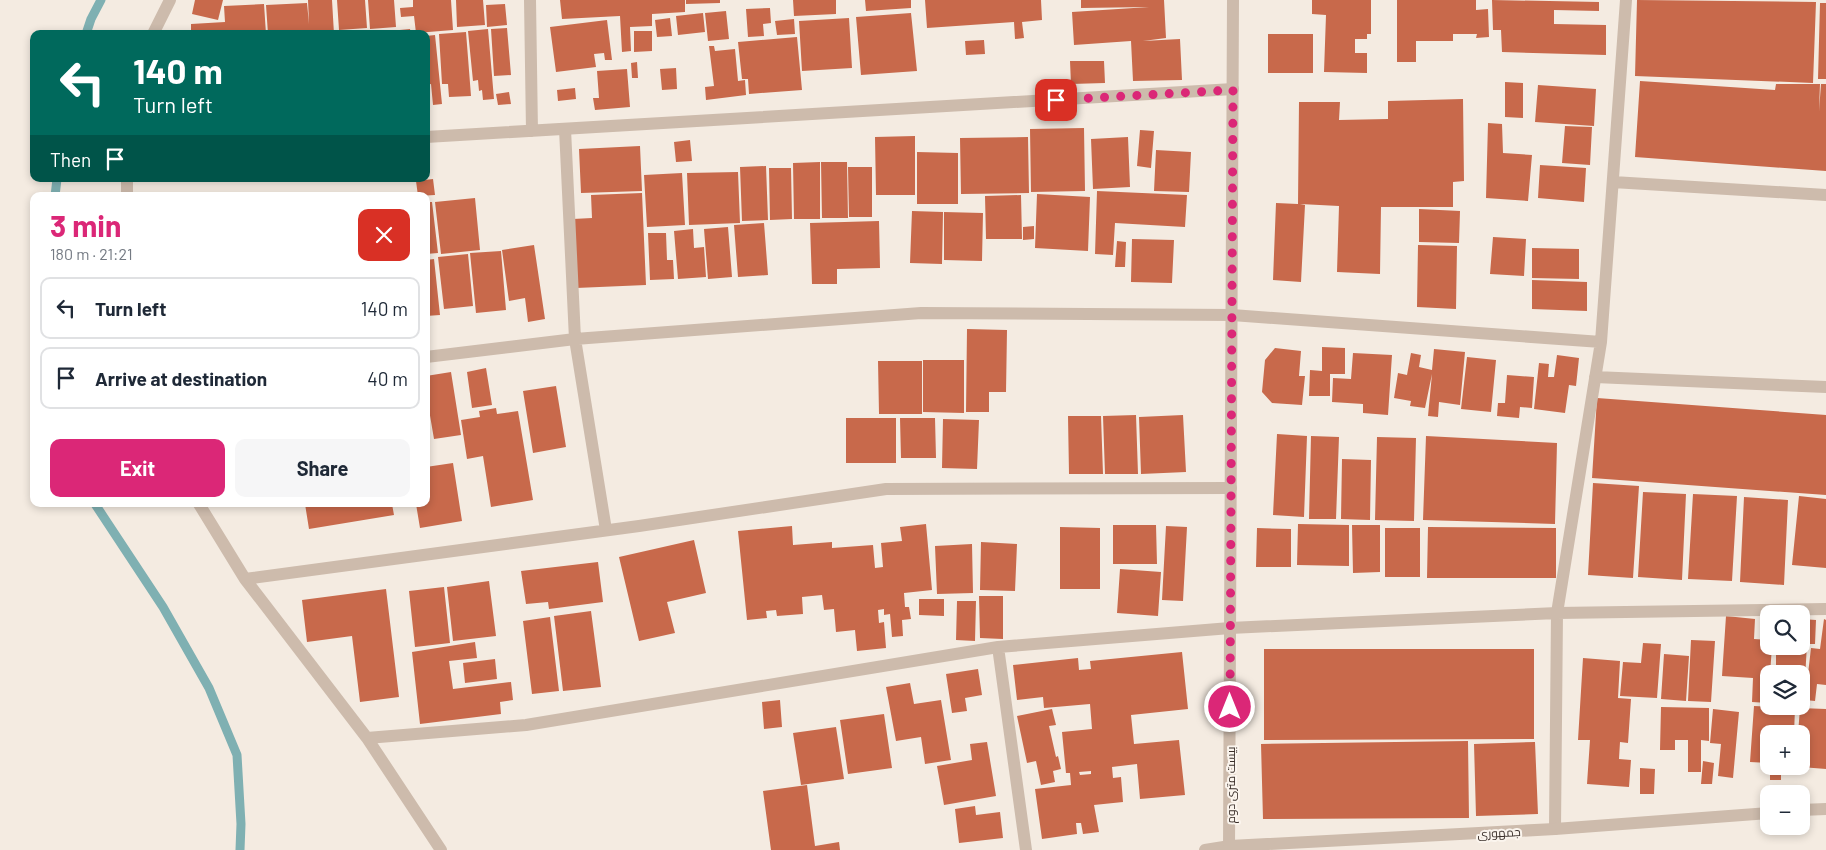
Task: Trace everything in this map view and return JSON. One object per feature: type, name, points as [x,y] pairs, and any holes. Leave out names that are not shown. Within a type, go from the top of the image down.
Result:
[{"type":"street","points":[[155,30],[170,0]]},
{"type":"street","points":[[530,0],[532,131]]},
{"type":"street","name":"بیست متری دوم","points":[[1230,848],[1233,0]]},
{"type":"street","points":[[1555,829],[1557,613],[1601,342],[1626,0]]},
{"type":"street","points":[[430,137],[1233,90]]},
{"type":"street","points":[[565,129],[576,338],[606,530]]},
{"type":"street","points":[[1613,182],[1826,195]]},
{"type":"street","points":[[430,356],[576,338],[921,313],[1232,315],[1601,342]]},
{"type":"street","points":[[1596,377],[1826,387]]},
{"type":"street","points":[[245,579],[606,530],[886,489],[1231,488]]},
{"type":"street","points":[[201,507],[245,579],[367,738],[441,850]]},
{"type":"street","points":[[367,738],[526,725],[998,647],[1230,628],[1557,613],[1826,609]]},
{"type":"street","points":[[998,647],[1026,850]]},
{"type":"street","points":[[1810,810],[1826,809]]},
{"type":"street","name":"جمهوری","points":[[1205,850],[1555,829],[1760,814]]},
{"type":"building","points":[[195,0],[223,0],[218,20],[192,14]]},
{"type":"building","points":[[308,0],[332,0],[334,30],[268,30],[266,5],[307,3],[309,24]]},
{"type":"building","points":[[337,0],[365,0],[367,28],[339,30]]},
{"type":"building","points":[[368,0],[394,0],[396,27],[370,29]]},
{"type":"building","points":[[413,0],[451,0],[453,30],[430,32],[430,30],[416,30],[414,16],[401,17],[400,8],[413,7]]},
{"type":"building","points":[[456,0],[483,0],[485,25],[457,27]]},
{"type":"building","points":[[560,0],[685,0],[685,12],[652,14],[652,26],[630,27],[631,51],[622,52],[620,16],[562,19]]},
{"type":"building","points":[[686,0],[720,0],[720,3],[686,4]]},
{"type":"building","points":[[793,0],[836,0],[836,14],[794,16]]},
{"type":"building","points":[[865,0],[911,0],[911,8],[866,11]]},
{"type":"building","points":[[925,0],[1041,0],[1042,20],[1022,22],[1024,38],[1015,39],[1014,22],[927,28]]},
{"type":"building","points":[[1081,0],[1164,0],[1166,38],[1143,41],[1180,39],[1182,80],[1133,81],[1131,41],[1074,45],[1072,12],[1149,7],[1081,8]]},
{"type":"building","points":[[1312,0],[1371,0],[1371,34],[1367,34],[1367,39],[1355,39],[1355,53],[1367,53],[1367,73],[1324,72],[1326,15],[1312,14]]},
{"type":"building","points":[[1397,0],[1476,0],[1476,10],[1488,9],[1489,37],[1476,38],[1477,34],[1453,34],[1453,41],[1416,41],[1416,62],[1397,62]]},
{"type":"building","points":[[1492,0],[1599,2],[1599,11],[1554,10],[1554,24],[1606,25],[1606,55],[1502,52],[1501,30],[1493,30]]},
{"type":"building","points":[[1637,0],[1816,2],[1813,83],[1635,76]]},
{"type":"building","points":[[1820,3],[1826,3],[1826,79],[1818,79]]},
{"type":"building","points":[[264,4],[266,30],[191,30],[191,24],[225,22],[224,6]]},
{"type":"building","points":[[505,4],[507,25],[487,27],[486,5]]},
{"type":"building","points":[[770,8],[771,23],[763,24],[764,36],[748,37],[746,9]]},
{"type":"building","points":[[726,11],[729,39],[708,41],[705,13]]},
{"type":"building","points":[[703,13],[705,32],[678,35],[676,16]]},
{"type":"building","points":[[911,13],[917,71],[861,75],[856,17]]},
{"type":"building","points":[[670,18],[672,36],[657,37],[655,20]]},
{"type":"building","points":[[849,18],[852,68],[802,71],[799,21]]},
{"type":"building","points":[[794,19],[795,34],[777,35],[775,21]]},
{"type":"building","points":[[607,20],[612,60],[605,60],[604,53],[594,54],[596,67],[556,72],[550,27]]},
{"type":"building","points":[[507,28],[511,75],[494,76],[491,29]]},
{"type":"building","points":[[488,29],[494,99],[483,100],[482,90],[479,91],[478,80],[473,81],[468,31]]},
{"type":"building","points":[[634,31],[652,31],[652,51],[634,52]]},
{"type":"building","points":[[466,32],[471,96],[449,97],[448,84],[442,84],[439,34]]},
{"type":"building","points":[[1268,34],[1313,34],[1313,73],[1268,73]]},
{"type":"building","points":[[435,35],[442,104],[433,105],[430,84],[430,36]]},
{"type":"building","points":[[797,37],[802,90],[749,94],[748,79],[742,79],[738,42]]},
{"type":"building","points":[[984,40],[985,54],[966,55],[965,41]]},
{"type":"building","points":[[709,46],[714,46],[715,51],[735,49],[738,81],[745,80],[746,95],[706,100],[705,87],[714,86]]},
{"type":"building","points":[[1070,61],[1104,61],[1105,83],[1071,84]]},
{"type":"building","points":[[637,62],[638,78],[632,78],[631,63]]},
{"type":"building","points":[[676,68],[677,89],[662,90],[660,69]]},
{"type":"building","points":[[627,69],[630,107],[595,110],[593,98],[599,98],[597,71]]},
{"type":"building","points":[[1640,81],[1775,90],[1776,84],[1820,84],[1819,111],[1821,84],[1826,84],[1826,171],[1635,157]]},
{"type":"building","points":[[1505,82],[1523,83],[1523,118],[1505,117]]},
{"type":"building","points":[[1538,85],[1596,89],[1594,126],[1535,122]]},
{"type":"building","points":[[575,88],[576,99],[558,101],[557,90]]},
{"type":"building","points":[[509,92],[511,104],[498,105],[496,94]]},
{"type":"building","points":[[1463,99],[1464,181],[1453,182],[1453,207],[1381,207],[1380,274],[1337,272],[1339,206],[1300,204],[1305,205],[1301,282],[1273,280],[1276,203],[1298,204],[1299,102],[1340,102],[1339,120],[1388,119],[1388,101]]},
{"type":"building","points":[[1488,123],[1502,124],[1503,153],[1532,155],[1528,201],[1486,198]]},
{"type":"building","points":[[1565,126],[1592,127],[1590,165],[1562,163]]},
{"type":"building","points":[[1084,128],[1085,191],[1031,192],[1030,129]]},
{"type":"building","points":[[1140,130],[1154,131],[1151,168],[1137,166]]},
{"type":"building","points":[[915,136],[915,195],[876,195],[875,137]]},
{"type":"building","points":[[1028,137],[1029,193],[961,194],[960,138]]},
{"type":"building","points":[[1128,137],[1130,187],[1093,189],[1091,139]]},
{"type":"building","points":[[690,140],[692,161],[676,162],[674,142]]},
{"type":"building","points":[[640,146],[642,191],[581,193],[579,149]]},
{"type":"building","points":[[1156,150],[1191,152],[1189,192],[1154,191]]},
{"type":"building","points":[[917,152],[958,153],[958,204],[917,204]]},
{"type":"building","points":[[820,162],[820,219],[794,219],[793,163]]},
{"type":"building","points":[[821,162],[847,162],[848,218],[822,218]]},
{"type":"building","points":[[1540,165],[1586,168],[1584,202],[1538,198]]},
{"type":"building","points":[[766,166],[768,220],[742,221],[740,167]]},
{"type":"building","points":[[848,167],[872,167],[872,217],[849,217]]},
{"type":"building","points":[[769,168],[791,168],[792,219],[770,220]]},
{"type":"building","points":[[738,172],[740,223],[689,225],[687,173]]},
{"type":"building","points":[[682,173],[685,225],[647,227],[644,175]]},
{"type":"building","points":[[430,179],[433,179],[435,195],[430,195],[430,192],[417,192],[416,182],[430,182]]},
{"type":"building","points":[[1097,191],[1187,195],[1185,227],[1115,223],[1113,255],[1095,254]]},
{"type":"building","points":[[642,193],[646,285],[576,288],[573,219],[592,218],[591,195]]},
{"type":"building","points":[[1037,194],[1090,197],[1088,251],[1035,248]]},
{"type":"building","points":[[1021,195],[1022,239],[986,239],[985,196]]},
{"type":"building","points":[[475,198],[480,250],[441,254],[435,202]]},
{"type":"building","points":[[430,202],[432,202],[438,253],[430,254]]},
{"type":"building","points":[[1419,209],[1460,211],[1459,243],[1419,242]]},
{"type":"building","points":[[912,211],[943,212],[942,264],[910,263]]},
{"type":"building","points":[[944,212],[983,213],[982,261],[944,260]]},
{"type":"building","points":[[879,221],[880,268],[837,269],[837,284],[812,284],[810,223]]},
{"type":"building","points":[[764,223],[768,275],[738,277],[734,225]]},
{"type":"building","points":[[1034,226],[1034,239],[1023,240],[1023,227]]},
{"type":"building","points":[[728,227],[732,277],[708,279],[704,229]]},
{"type":"building","points":[[693,229],[694,248],[704,247],[706,277],[678,279],[674,231]]},
{"type":"building","points":[[648,233],[666,233],[667,260],[673,260],[674,279],[650,280]]},
{"type":"building","points":[[1493,237],[1526,239],[1524,276],[1490,274]]},
{"type":"building","points":[[1132,239],[1174,240],[1172,283],[1131,282]]},
{"type":"building","points":[[1117,241],[1126,242],[1125,267],[1115,267]]},
{"type":"building","points":[[534,245],[545,319],[528,322],[525,298],[509,301],[502,250]]},
{"type":"building","points":[[1418,245],[1457,246],[1456,309],[1417,307]]},
{"type":"building","points":[[1532,248],[1579,249],[1579,279],[1532,278]]},
{"type":"building","points":[[501,251],[506,310],[476,313],[470,253]]},
{"type":"building","points":[[468,254],[473,306],[444,309],[438,257]]},
{"type":"building","points":[[434,259],[440,315],[430,316],[430,260]]},
{"type":"building","points":[[1532,280],[1587,282],[1587,311],[1532,309]]},
{"type":"building","points":[[967,329],[1007,330],[1006,392],[989,392],[989,412],[966,412]]},
{"type":"building","points":[[1322,347],[1345,348],[1345,374],[1330,374],[1330,396],[1309,396],[1310,370],[1322,371]]},
{"type":"building","points":[[1275,348],[1301,351],[1299,376],[1305,376],[1302,405],[1272,403],[1262,392],[1265,360]]},
{"type":"building","points":[[1434,349],[1465,352],[1460,405],[1439,402],[1438,417],[1428,416],[1432,374],[1425,408],[1410,406],[1411,401],[1394,398],[1398,373],[1407,375],[1411,353],[1421,355],[1419,367],[1432,370]]},
{"type":"building","points":[[1353,353],[1392,355],[1388,415],[1363,413],[1363,404],[1332,402],[1333,378],[1351,379]]},
{"type":"building","points":[[1557,355],[1579,358],[1576,386],[1569,385],[1565,413],[1534,409],[1539,363],[1549,364],[1548,377],[1554,377]]},
{"type":"building","points":[[1467,357],[1496,360],[1491,412],[1461,409]]},
{"type":"building","points":[[923,360],[964,360],[964,413],[923,412]]},
{"type":"building","points":[[878,361],[922,361],[922,414],[879,414]]},
{"type":"building","points":[[486,368],[492,405],[472,408],[467,372]]},
{"type":"building","points":[[451,372],[461,435],[434,439],[430,416],[430,375]]},
{"type":"building","points":[[1507,375],[1534,377],[1532,408],[1520,407],[1519,418],[1497,416],[1498,403],[1505,403]]},
{"type":"building","points":[[556,386],[566,447],[533,453],[523,391]]},
{"type":"building","points":[[1597,398],[1826,415],[1826,495],[1592,478]]},
{"type":"building","points":[[496,408],[497,414],[518,411],[533,500],[491,507],[483,456],[467,459],[461,420],[480,417],[479,411]]},
{"type":"building","points":[[1136,415],[1138,474],[1105,474],[1103,416]]},
{"type":"building","points":[[1183,415],[1186,472],[1141,474],[1139,417]]},
{"type":"building","points":[[1068,416],[1101,416],[1103,474],[1069,474]]},
{"type":"building","points":[[846,418],[896,418],[896,463],[846,463]]},
{"type":"building","points":[[900,418],[935,418],[936,458],[901,458]]},
{"type":"building","points":[[943,419],[979,420],[977,469],[942,468]]},
{"type":"building","points":[[1277,434],[1307,436],[1304,517],[1273,515]]},
{"type":"building","points":[[1311,436],[1339,437],[1336,519],[1309,519]]},
{"type":"building","points":[[1426,436],[1557,443],[1555,524],[1423,520]]},
{"type":"building","points":[[1377,437],[1416,438],[1414,521],[1375,520]]},
{"type":"building","points":[[1342,459],[1371,460],[1370,520],[1341,519]]},
{"type":"building","points":[[453,463],[462,521],[420,528],[416,507],[430,507],[430,466]]},
{"type":"building","points":[[1593,483],[1639,486],[1633,578],[1588,575]]},
{"type":"building","points":[[1643,492],[1686,494],[1682,580],[1638,577]]},
{"type":"building","points":[[1693,494],[1737,496],[1732,581],[1688,579]]},
{"type":"building","points":[[1799,496],[1826,499],[1826,568],[1792,565]]},
{"type":"building","points":[[1744,497],[1788,500],[1784,585],[1740,582]]},
{"type":"building","points":[[305,507],[393,507],[394,515],[309,529]]},
{"type":"building","points":[[926,524],[932,590],[904,593],[905,607],[909,607],[911,619],[902,620],[903,636],[892,637],[890,614],[884,615],[884,609],[878,610],[879,623],[884,622],[886,648],[857,651],[855,630],[836,632],[834,609],[824,610],[822,595],[802,597],[803,614],[777,616],[776,610],[766,611],[767,618],[747,620],[738,531],[792,526],[793,545],[832,542],[832,548],[873,545],[875,568],[883,567],[881,543],[902,541],[900,527]]},
{"type":"building","points":[[1298,524],[1349,525],[1349,566],[1297,565]]},
{"type":"building","points":[[1113,525],[1156,525],[1157,564],[1113,564]]},
{"type":"building","points":[[1352,525],[1380,525],[1380,572],[1353,573]]},
{"type":"building","points":[[1166,526],[1187,527],[1183,601],[1162,600]]},
{"type":"building","points":[[1060,527],[1100,528],[1100,589],[1060,589]]},
{"type":"building","points":[[1428,527],[1556,528],[1556,578],[1427,578]]},
{"type":"building","points":[[1257,528],[1291,529],[1291,567],[1256,567]]},
{"type":"building","points":[[1385,528],[1420,528],[1420,577],[1385,577]]},
{"type":"building","points":[[694,540],[706,593],[667,602],[675,633],[639,641],[619,557]]},
{"type":"building","points":[[981,542],[1017,544],[1015,591],[980,590]]},
{"type":"building","points":[[972,544],[973,593],[937,594],[935,546]]},
{"type":"building","points":[[598,562],[603,602],[549,609],[548,602],[526,604],[521,571]]},
{"type":"building","points":[[1120,569],[1161,572],[1158,616],[1117,613]]},
{"type":"building","points":[[489,581],[496,636],[453,641],[447,587]]},
{"type":"building","points":[[444,587],[450,643],[415,647],[409,591]]},
{"type":"building","points":[[386,589],[399,697],[360,702],[352,636],[307,642],[302,600]]},
{"type":"building","points":[[979,596],[1003,596],[1003,639],[980,638]]},
{"type":"building","points":[[919,599],[944,599],[944,616],[919,615]]},
{"type":"building","points":[[957,601],[976,601],[975,641],[956,640]]},
{"type":"building","points":[[591,611],[601,687],[563,691],[554,616]]},
{"type":"building","points":[[1726,616],[1755,619],[1754,639],[1760,639],[1760,655],[1771,655],[1771,665],[1760,665],[1760,702],[1752,702],[1753,678],[1722,676]]},
{"type":"building","points":[[550,617],[559,691],[532,694],[523,621]]},
{"type":"building","points":[[1824,619],[1826,620],[1826,685],[1817,684],[1815,701],[1810,700],[1809,665],[1811,648],[1820,649]]},
{"type":"building","points":[[1810,620],[1816,620],[1815,644],[1810,644]]},
{"type":"building","points":[[1691,640],[1715,641],[1711,702],[1688,701]]},
{"type":"building","points":[[475,642],[477,658],[449,661],[453,689],[511,682],[513,700],[500,702],[501,714],[420,724],[412,652]]},
{"type":"building","points":[[1643,643],[1661,644],[1657,698],[1620,696],[1623,662],[1641,663]]},
{"type":"building","points":[[1264,649],[1534,649],[1534,739],[1264,740]]},
{"type":"building","points":[[1182,652],[1188,709],[1131,715],[1134,744],[1179,740],[1185,795],[1140,799],[1137,764],[1112,767],[1113,778],[1121,777],[1123,802],[1094,805],[1099,832],[1083,834],[1081,823],[1076,823],[1077,834],[1042,839],[1035,789],[1071,785],[1070,773],[1066,773],[1062,732],[1092,729],[1090,704],[1044,708],[1043,697],[1017,700],[1013,665],[1078,658],[1079,670],[1091,669],[1090,661]],"holes":[[[1091,771],[1091,774],[1080,775],[1079,772]]]},
{"type":"building","points":[[1664,654],[1689,656],[1686,701],[1661,699]]},
{"type":"building","points":[[1776,655],[1806,655],[1806,665],[1776,665]]},
{"type":"building","points":[[1583,658],[1620,661],[1618,698],[1631,699],[1628,743],[1620,742],[1619,759],[1631,760],[1629,787],[1587,784],[1590,740],[1578,740]]},
{"type":"building","points":[[495,659],[497,679],[465,683],[463,663]]},
{"type":"building","points":[[978,669],[982,695],[965,698],[967,711],[952,713],[946,674]]},
{"type":"building","points":[[910,683],[914,704],[941,700],[951,760],[925,764],[921,737],[896,741],[886,687]]},
{"type":"building","points":[[780,700],[782,727],[764,729],[762,702]]},
{"type":"building","points":[[1754,706],[1760,706],[1760,715],[1795,715],[1794,725],[1760,725],[1760,763],[1750,762]]},
{"type":"building","points":[[1661,707],[1709,708],[1709,741],[1701,740],[1701,772],[1688,772],[1688,740],[1675,740],[1675,750],[1660,750]]},
{"type":"building","points":[[1810,708],[1826,709],[1826,769],[1810,768],[1810,725],[1799,725],[1799,715],[1810,715]]},
{"type":"building","points":[[1052,709],[1056,725],[1049,726],[1056,757],[1058,756],[1061,769],[1053,771],[1055,782],[1041,785],[1036,761],[1027,763],[1017,716]]},
{"type":"building","points":[[1713,709],[1739,712],[1733,778],[1718,776],[1721,744],[1710,743]]},
{"type":"building","points":[[884,714],[892,768],[848,774],[840,720]]},
{"type":"building","points":[[836,727],[844,779],[801,785],[793,733]]},
{"type":"building","points":[[1468,741],[1469,818],[1263,819],[1261,744]]},
{"type":"building","points":[[987,742],[996,796],[944,805],[937,766],[972,760],[970,744]]},
{"type":"building","points":[[1535,742],[1538,814],[1476,816],[1474,744]]},
{"type":"building","points":[[1703,761],[1714,763],[1712,784],[1701,784]]},
{"type":"building","points":[[1640,768],[1655,769],[1654,794],[1640,794]]},
{"type":"building","points":[[1770,775],[1781,775],[1781,780],[1770,780]]},
{"type":"building","points":[[807,785],[815,846],[839,842],[840,850],[771,850],[763,791]]},
{"type":"building","points":[[975,806],[976,815],[1000,812],[1003,838],[959,843],[955,809]]},
{"type":"waterway","points":[[87,30],[101,0]]},
{"type":"waterway","points":[[55,192],[57,182]]},
{"type":"waterway","points":[[97,507],[163,607],[209,688],[237,755],[241,824],[240,850]]},
{"type":"route","points":[[1056,100],[1233,90],[1230,707]]}]
